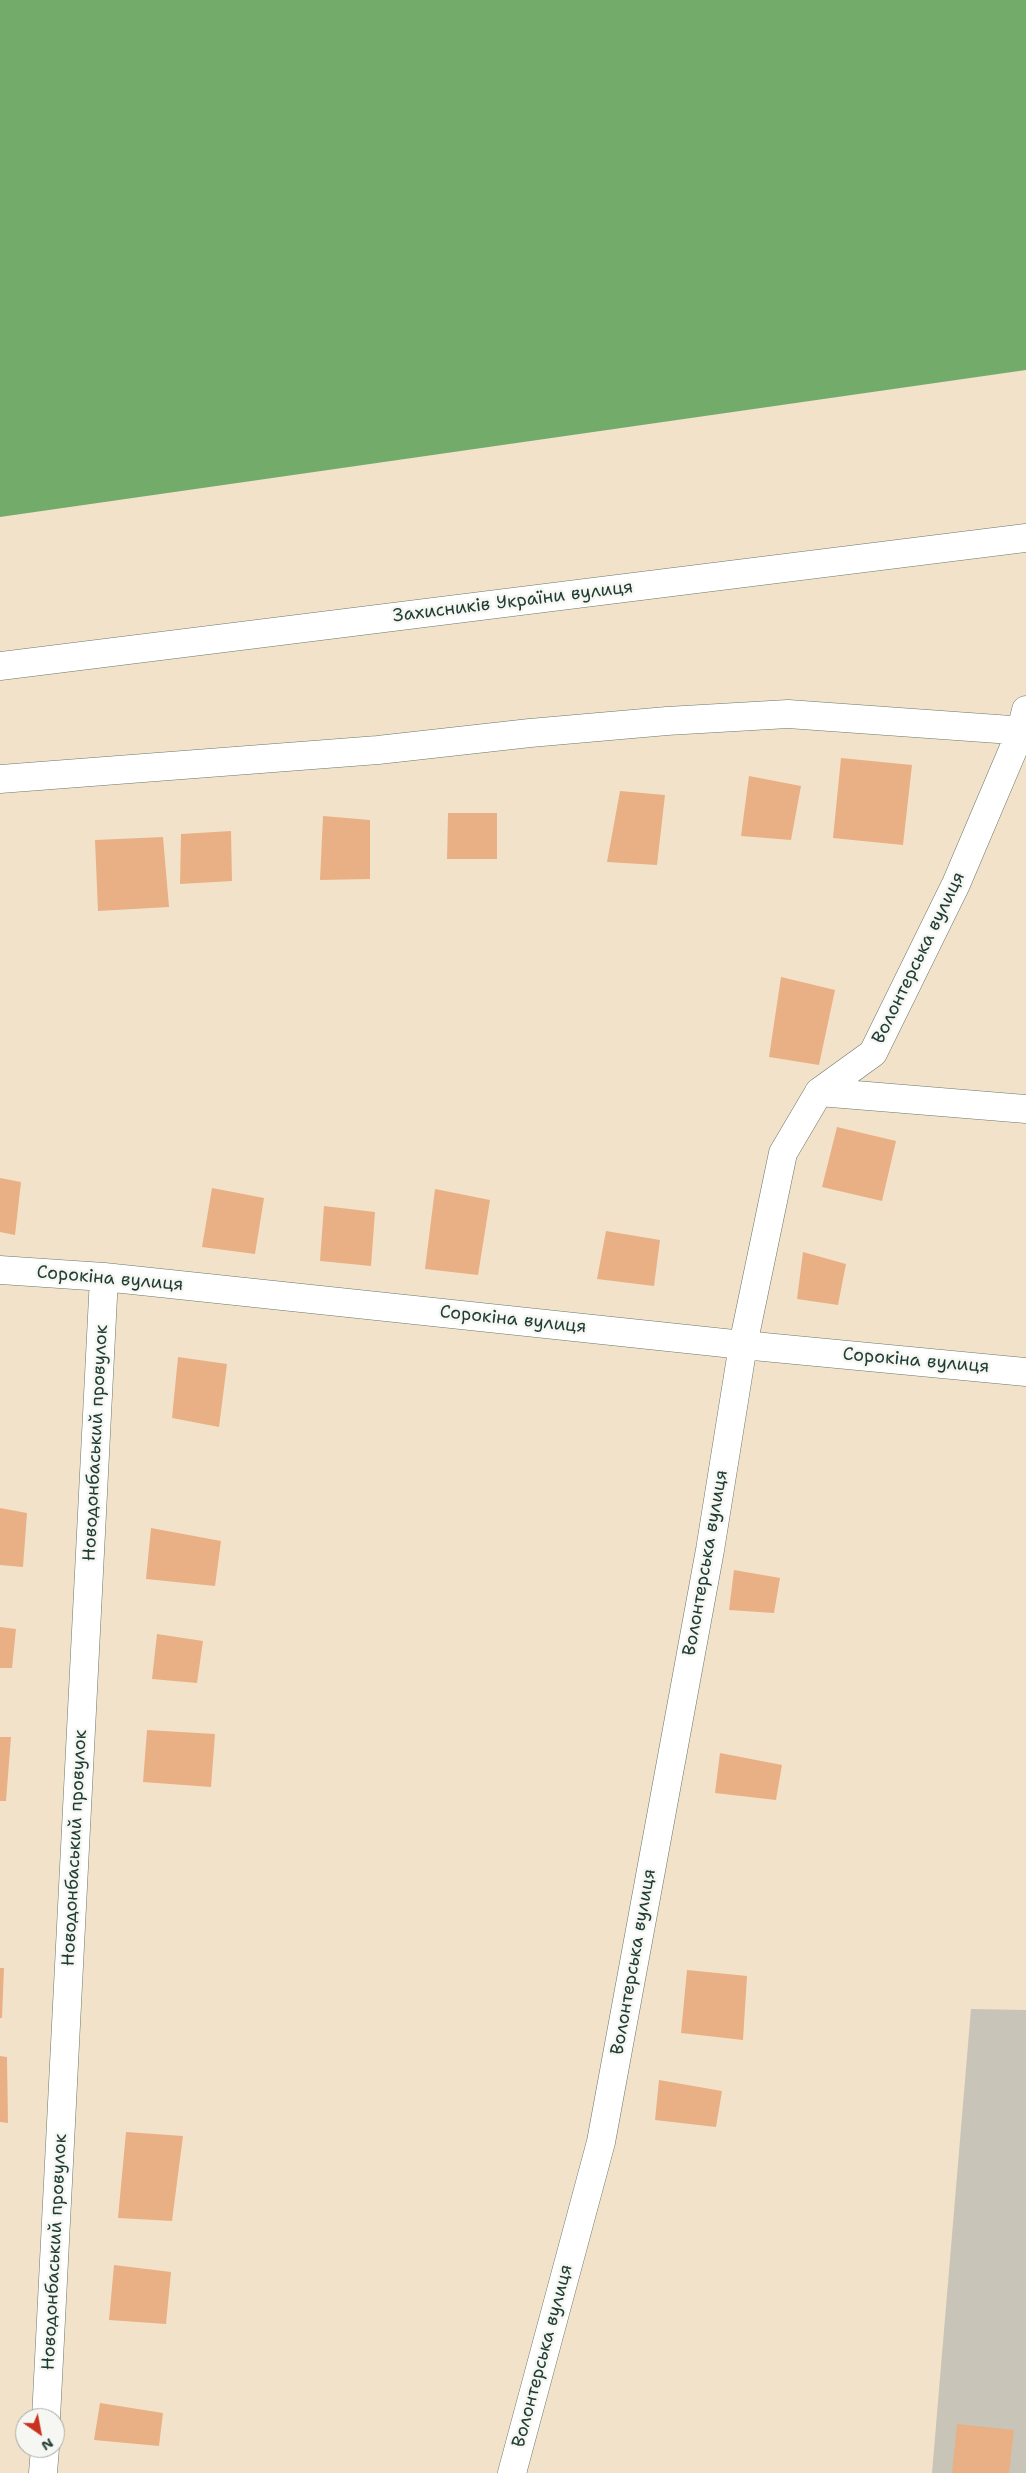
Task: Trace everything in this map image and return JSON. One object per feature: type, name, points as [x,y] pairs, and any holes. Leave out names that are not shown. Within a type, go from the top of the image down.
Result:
[{"type":"main road","name":"Захисників України вулиця","points":[[0,666],[1026,538]]},
{"type":"main road","points":[[0,778],[378,750],[667,721],[788,714],[1024,724]]},
{"type":"main road","name":"Волонтерська вулиця","points":[[512,2473],[601,2142],[710,1550],[743,1345],[783,1153],[819,1092],[873,1053],[956,884],[1024,724]]},
{"type":"main road","points":[[819,1092],[1026,1109]]},
{"type":"main road","name":"Сорокіна вулиця","points":[[0,1270],[104,1277],[743,1345],[1026,1372]]},
{"type":"main road","name":"Новодонбаський провулок","points":[[47,2408],[104,1277]]},
{"type":"main road","points":[[43,2473],[44,2458]]},
{"type":"shaded area","points":[[971,2009],[1026,2010],[1026,2473],[932,2473]]},
{"type":"green space","points":[[0,0],[1026,0],[1026,370],[0,517]]},
{"type":"building","points":[[841,758],[912,765],[903,845],[833,838]]},
{"type":"building","points":[[749,776],[801,786],[791,840],[741,836]]},
{"type":"building","points":[[620,791],[665,795],[657,865],[607,862]]},
{"type":"building","points":[[448,813],[497,813],[497,859],[447,859]]},
{"type":"building","points":[[323,816],[370,820],[370,879],[320,880]]},
{"type":"building","points":[[231,831],[232,881],[180,884],[181,834]]},
{"type":"building","points":[[163,837],[169,907],[98,911],[95,840]]},
{"type":"building","points":[[781,977],[835,990],[819,1065],[769,1057]]},
{"type":"building","points":[[837,1127],[896,1141],[882,1201],[822,1187]]},
{"type":"building","points":[[0,1178],[21,1182],[15,1235],[0,1232]]},
{"type":"building","points":[[212,1188],[264,1198],[255,1254],[202,1247]]},
{"type":"building","points":[[435,1189],[490,1200],[478,1275],[425,1269]]},
{"type":"building","points":[[324,1206],[375,1212],[371,1266],[320,1261]]},
{"type":"building","points":[[606,1231],[660,1240],[654,1286],[597,1279]]},
{"type":"building","points":[[803,1252],[846,1264],[838,1305],[797,1299]]},
{"type":"building","points":[[178,1357],[227,1364],[219,1427],[172,1418]]},
{"type":"building","points":[[0,1508],[27,1513],[23,1567],[0,1565]]},
{"type":"building","points":[[151,1528],[221,1541],[215,1586],[146,1579]]},
{"type":"building","points":[[734,1570],[780,1578],[774,1613],[729,1610]]},
{"type":"building","points":[[0,1627],[16,1629],[12,1668],[0,1668]]},
{"type":"building","points":[[157,1634],[203,1641],[197,1683],[152,1679]]},
{"type":"building","points":[[147,1730],[215,1734],[211,1787],[143,1782]]},
{"type":"building","points":[[0,1737],[11,1737],[6,1801],[0,1801]]},
{"type":"building","points":[[720,1753],[782,1765],[776,1800],[715,1793]]},
{"type":"building","points":[[0,1968],[4,1968],[2,2018],[0,2018]]},
{"type":"building","points":[[687,1970],[747,1976],[743,2040],[681,2033]]},
{"type":"building","points":[[0,2056],[7,2057],[8,2123],[0,2122]]},
{"type":"building","points":[[659,2080],[722,2091],[716,2127],[655,2120]]},
{"type":"building","points":[[126,2132],[183,2136],[172,2221],[118,2218]]},
{"type":"building","points":[[114,2265],[171,2272],[166,2324],[109,2320]]},
{"type":"building","points":[[100,2403],[163,2413],[159,2446],[94,2440]]},
{"type":"building","points":[[957,2424],[1014,2430],[1009,2473],[952,2473]]}]
